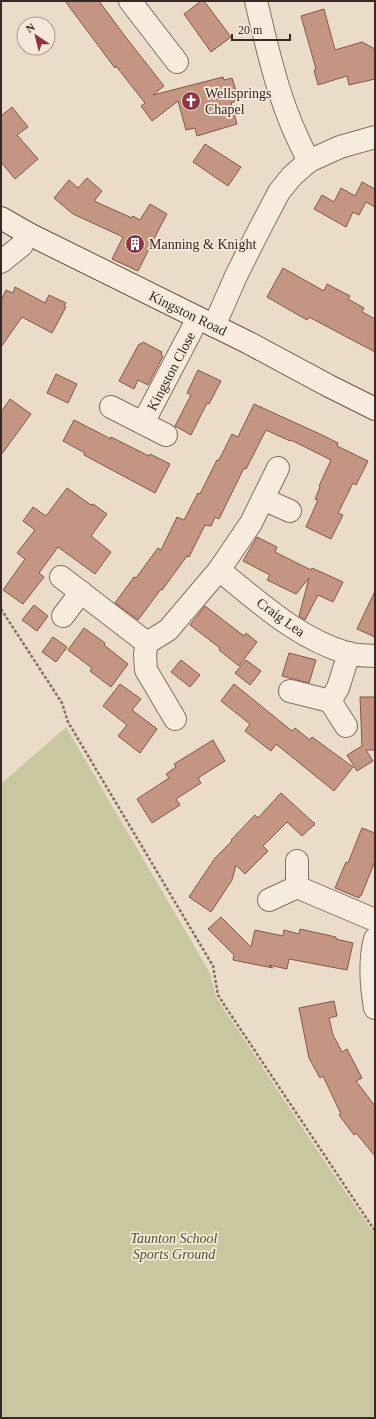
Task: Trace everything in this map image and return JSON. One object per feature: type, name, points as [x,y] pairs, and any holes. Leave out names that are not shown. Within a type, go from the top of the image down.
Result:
[{"type":"street","points":[[130,1],[177,62]]},
{"type":"street","points":[[256,1],[274,77],[291,125],[309,162]]},
{"type":"street","name":"Kingston Close","points":[[143,423],[236,276],[279,192],[292,176],[309,162],[340,147],[375,137]]},
{"type":"street","name":"Kingston Road","points":[[1,218],[27,233],[249,343],[375,409]]},
{"type":"street","points":[[1,262],[22,245],[27,233]]},
{"type":"street","name":"Kingston Close","points":[[111,407],[166,435]]},
{"type":"street","points":[[175,719],[146,670],[145,654],[147,643],[168,630],[219,570],[251,523],[278,468]]},
{"type":"street","points":[[263,499],[290,511]]},
{"type":"street","name":"Craig Lea","points":[[219,570],[287,624],[311,639],[349,653],[375,656]]},
{"type":"street","points":[[61,578],[147,643]]},
{"type":"street","points":[[63,616],[81,592]]},
{"type":"street","points":[[330,701],[338,688],[349,653]]},
{"type":"street","points":[[290,691],[330,701],[346,726]]},
{"type":"street","points":[[297,861],[297,887]]},
{"type":"street","points":[[269,900],[297,887],[375,920]]},
{"type":"street","points":[[375,939],[371,964],[371,986],[375,1008]]},
{"type":"path","points":[[1,609],[62,703],[68,722],[213,966],[218,994],[225,1006],[375,1231]]},
{"type":"green space","name":"Taunton School Sports Ground","points":[[66,727],[210,973],[216,997],[375,1235],[375,1418],[1,1418],[1,784]]},
{"type":"building","points":[[65,1],[99,1],[164,86],[153,95],[223,77],[224,80],[232,78],[239,100],[231,103],[237,124],[197,136],[195,128],[186,130],[178,101],[152,121],[141,106],[145,103],[116,66],[115,68]]},
{"type":"building","points":[[201,1],[204,1],[231,37],[211,52],[184,14]]},
{"type":"building","points":[[324,9],[335,50],[362,42],[375,49],[375,79],[349,85],[347,76],[318,85],[314,70],[316,69],[301,16]]},
{"type":"building","points":[[12,107],[28,127],[17,135],[38,159],[15,179],[1,162],[1,116]]},
{"type":"building","points":[[205,144],[241,167],[228,186],[193,162]]},
{"type":"building","points":[[87,178],[102,191],[94,201],[132,218],[133,216],[140,220],[150,204],[167,214],[138,271],[112,259],[123,237],[73,214],[54,198],[69,180],[78,188]]},
{"type":"building","points":[[362,182],[375,189],[375,207],[366,202],[359,215],[353,212],[346,227],[314,209],[322,195],[334,202],[341,188],[355,196]]},
{"type":"building","points":[[283,268],[324,291],[327,284],[350,296],[348,299],[364,308],[362,312],[375,319],[375,352],[309,317],[307,320],[267,297]]},
{"type":"building","points":[[15,287],[45,303],[49,295],[66,303],[64,306],[66,307],[52,333],[22,317],[1,347],[1,301],[6,290],[13,293]]},
{"type":"building","points":[[143,342],[162,352],[161,355],[163,356],[148,385],[138,380],[134,389],[119,381],[139,344]]},
{"type":"building","points":[[198,370],[221,381],[209,404],[207,403],[191,435],[175,426],[191,395],[187,393]]},
{"type":"building","points":[[56,374],[77,384],[68,403],[47,393]]},
{"type":"building","points":[[10,399],[31,414],[1,455],[1,412]]},
{"type":"building","points":[[254,404],[338,443],[337,446],[368,461],[356,485],[353,483],[338,513],[343,515],[331,539],[306,527],[318,500],[315,499],[320,487],[319,486],[331,460],[291,440],[290,441],[266,430],[246,469],[244,468],[219,519],[215,517],[211,526],[205,525],[189,557],[187,556],[138,620],[115,603],[158,548],[161,550],[177,517],[184,520],[198,493],[200,494],[217,460],[219,460],[232,434],[238,437]]},
{"type":"building","points":[[74,420],[111,439],[111,437],[149,456],[150,454],[170,464],[155,493],[84,455],[85,453],[63,441]]},
{"type":"building","points":[[67,488],[107,514],[91,536],[111,552],[95,574],[58,547],[39,573],[44,577],[23,604],[3,590],[25,559],[17,553],[35,530],[23,521],[33,507],[46,516]]},
{"type":"building","points":[[257,537],[277,547],[275,552],[311,570],[312,568],[343,582],[333,602],[318,595],[305,620],[299,616],[309,578],[296,594],[267,580],[270,575],[243,561]]},
{"type":"building","points":[[375,591],[375,637],[357,629]]},
{"type":"building","points":[[34,605],[48,616],[37,631],[22,620]]},
{"type":"building","points":[[205,606],[244,636],[246,633],[257,642],[239,666],[219,650],[220,648],[190,625]]},
{"type":"building","points":[[84,628],[105,643],[104,645],[128,664],[111,687],[90,671],[92,668],[68,650]]},
{"type":"building","points":[[53,637],[67,647],[56,662],[42,652]]},
{"type":"building","points":[[289,653],[316,660],[309,683],[282,676]]},
{"type":"building","points":[[181,660],[200,675],[190,687],[171,672]]},
{"type":"building","points":[[246,660],[261,671],[250,685],[235,673]]},
{"type":"building","points":[[120,684],[141,699],[132,710],[157,729],[140,753],[118,736],[127,725],[103,706]]},
{"type":"building","points":[[234,684],[292,731],[295,728],[310,740],[312,737],[353,767],[334,791],[276,744],[271,751],[245,731],[250,724],[221,701]]},
{"type":"building","points":[[360,697],[375,697],[375,750],[366,750],[373,761],[357,771],[347,755],[362,746]]},
{"type":"building","points":[[213,740],[225,761],[198,778],[201,783],[176,799],[180,805],[152,823],[137,799],[169,778],[166,774],[176,767],[174,764]]},
{"type":"building","points":[[281,793],[315,824],[302,836],[287,822],[263,846],[268,851],[245,874],[236,865],[232,880],[211,912],[189,897],[215,858],[255,815],[258,818]]},
{"type":"building","points":[[362,828],[375,833],[375,861],[359,898],[335,888],[346,862],[348,863]]},
{"type":"building","points":[[221,917],[251,947],[255,930],[283,936],[284,930],[299,934],[300,929],[336,937],[336,939],[353,943],[347,970],[289,959],[287,969],[269,965],[273,968],[233,960],[234,955],[208,929]]},
{"type":"building","points":[[334,1001],[337,1016],[329,1018],[333,1035],[342,1052],[347,1049],[362,1078],[356,1081],[375,1106],[375,1156],[356,1133],[354,1135],[339,1115],[341,1114],[323,1076],[320,1078],[309,1058],[299,1008]]},
{"type":"place","name":"Wellsprings Chapel","points":[[191,101]]},
{"type":"place","name":"Manning & Knight","points":[[135,244]]}]
